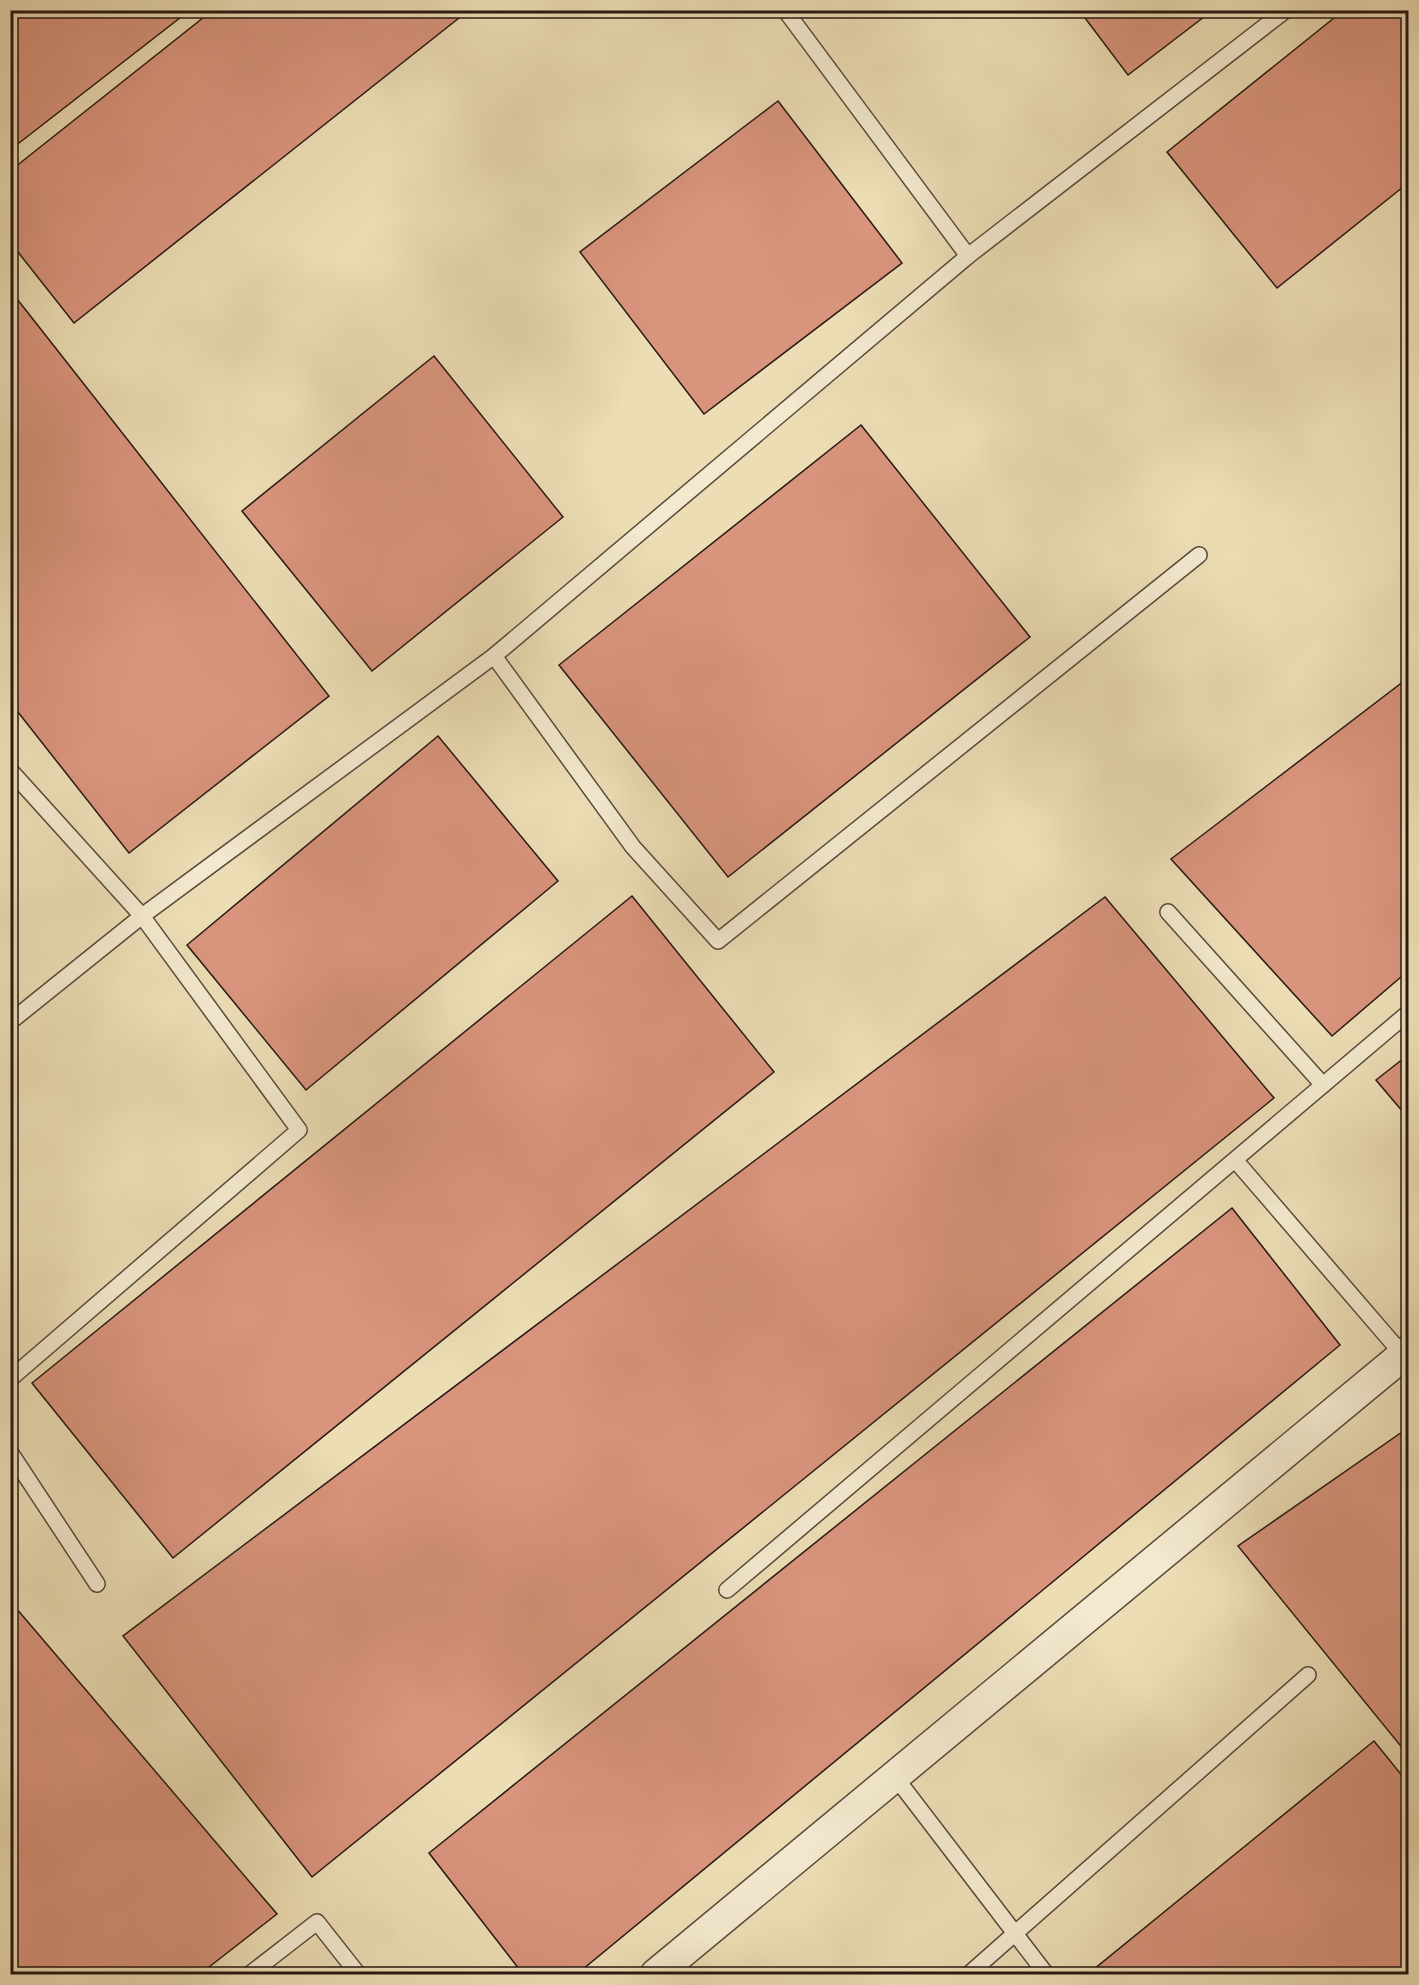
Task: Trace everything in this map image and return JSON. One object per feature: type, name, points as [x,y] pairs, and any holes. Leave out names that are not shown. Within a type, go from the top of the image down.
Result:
[{"type":"street","points":[[656,1974],[896,1778],[1406,1353]]},
{"type":"lane","points":[[785,10],[968,256]]},
{"type":"lane","points":[[10,1022],[142,916],[494,656],[968,256],[1286,10]]},
{"type":"lane","points":[[494,656],[633,847],[718,941],[1199,555]]},
{"type":"lane","points":[[10,770],[142,916],[299,1130],[10,1379]]},
{"type":"lane","points":[[1168,912],[1323,1085]]},
{"type":"lane","points":[[727,1590],[1408,1013]]},
{"type":"lane","points":[[1236,1161],[1406,1353]]},
{"type":"lane","points":[[10,1452],[98,1584]]},
{"type":"lane","points":[[969,1974],[1308,1675]]},
{"type":"lane","points":[[896,1778],[1046,1974]]},
{"type":"lane","points":[[250,1974],[317,1923],[358,1974]]},
{"type":"building","points":[[10,10],[190,10],[10,150]]},
{"type":"building","points":[[213,10],[469,10],[74,323],[10,242],[10,171]]},
{"type":"building","points":[[1079,10],[1213,10],[1128,75]]},
{"type":"building","points":[[1344,10],[1408,10],[1408,183],[1277,288],[1167,152]]},
{"type":"building","points":[[778,101],[902,263],[704,414],[580,252]]},
{"type":"building","points":[[10,290],[329,696],[129,853],[10,702]]},
{"type":"building","points":[[434,356],[563,517],[372,671],[242,511]]},
{"type":"building","points":[[861,425],[1030,637],[728,877],[559,665]]},
{"type":"building","points":[[1408,678],[1408,971],[1332,1036],[1171,859]]},
{"type":"building","points":[[438,736],[558,881],[306,1090],[187,945]]},
{"type":"building","points":[[632,896],[774,1072],[173,1558],[32,1383]]},
{"type":"building","points":[[1105,897],[1274,1098],[312,1877],[123,1636]]},
{"type":"building","points":[[1408,1055],[1408,1118],[1376,1080]]},
{"type":"building","points":[[1232,1208],[1340,1345],[577,1974],[523,1974],[429,1853]]},
{"type":"building","points":[[1405,1430],[1408,1434],[1408,1755],[1238,1546]]},
{"type":"building","points":[[10,1601],[277,1914],[200,1974],[10,1974]]},
{"type":"building","points":[[1374,1741],[1408,1783],[1408,1974],[1096,1974],[1093,1970]]}]
